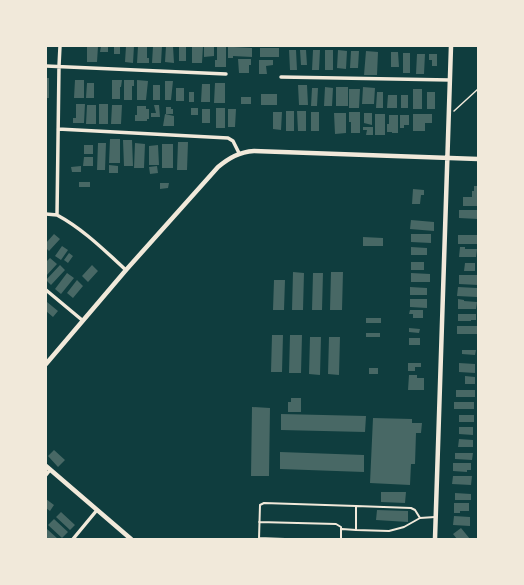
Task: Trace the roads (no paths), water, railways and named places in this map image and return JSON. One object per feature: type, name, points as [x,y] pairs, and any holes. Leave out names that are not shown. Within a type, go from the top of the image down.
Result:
[{"type":"street","points":[[57,215],[60,46]]},
{"type":"street","points":[[436,539],[451,46]]},
{"type":"street","points":[[46,66],[226,74]]},
{"type":"street","points":[[282,78],[450,80]]},
{"type":"street","points":[[58,129],[228,138],[233,141],[239,154]]},
{"type":"street","points":[[46,364],[126,270],[218,167],[227,159],[239,154],[254,151],[478,159]]},
{"type":"street","points":[[46,214],[57,215],[68,221],[126,270]]},
{"type":"street","points":[[46,290],[82,320]]},
{"type":"street","points":[[46,466],[131,539]]},
{"type":"street","points":[[46,475],[50,470]]},
{"type":"street","points":[[73,539],[97,510]]},
{"type":"lane","points":[[285,539],[259,539],[260,505],[264,503],[411,508],[415,510],[420,518]]},
{"type":"lane","points":[[356,506],[356,530]]},
{"type":"lane","points":[[259,522],[336,524],[342,529],[389,531],[396,530],[420,518],[436,517]]},
{"type":"lane","points":[[341,539],[342,529]]}]
